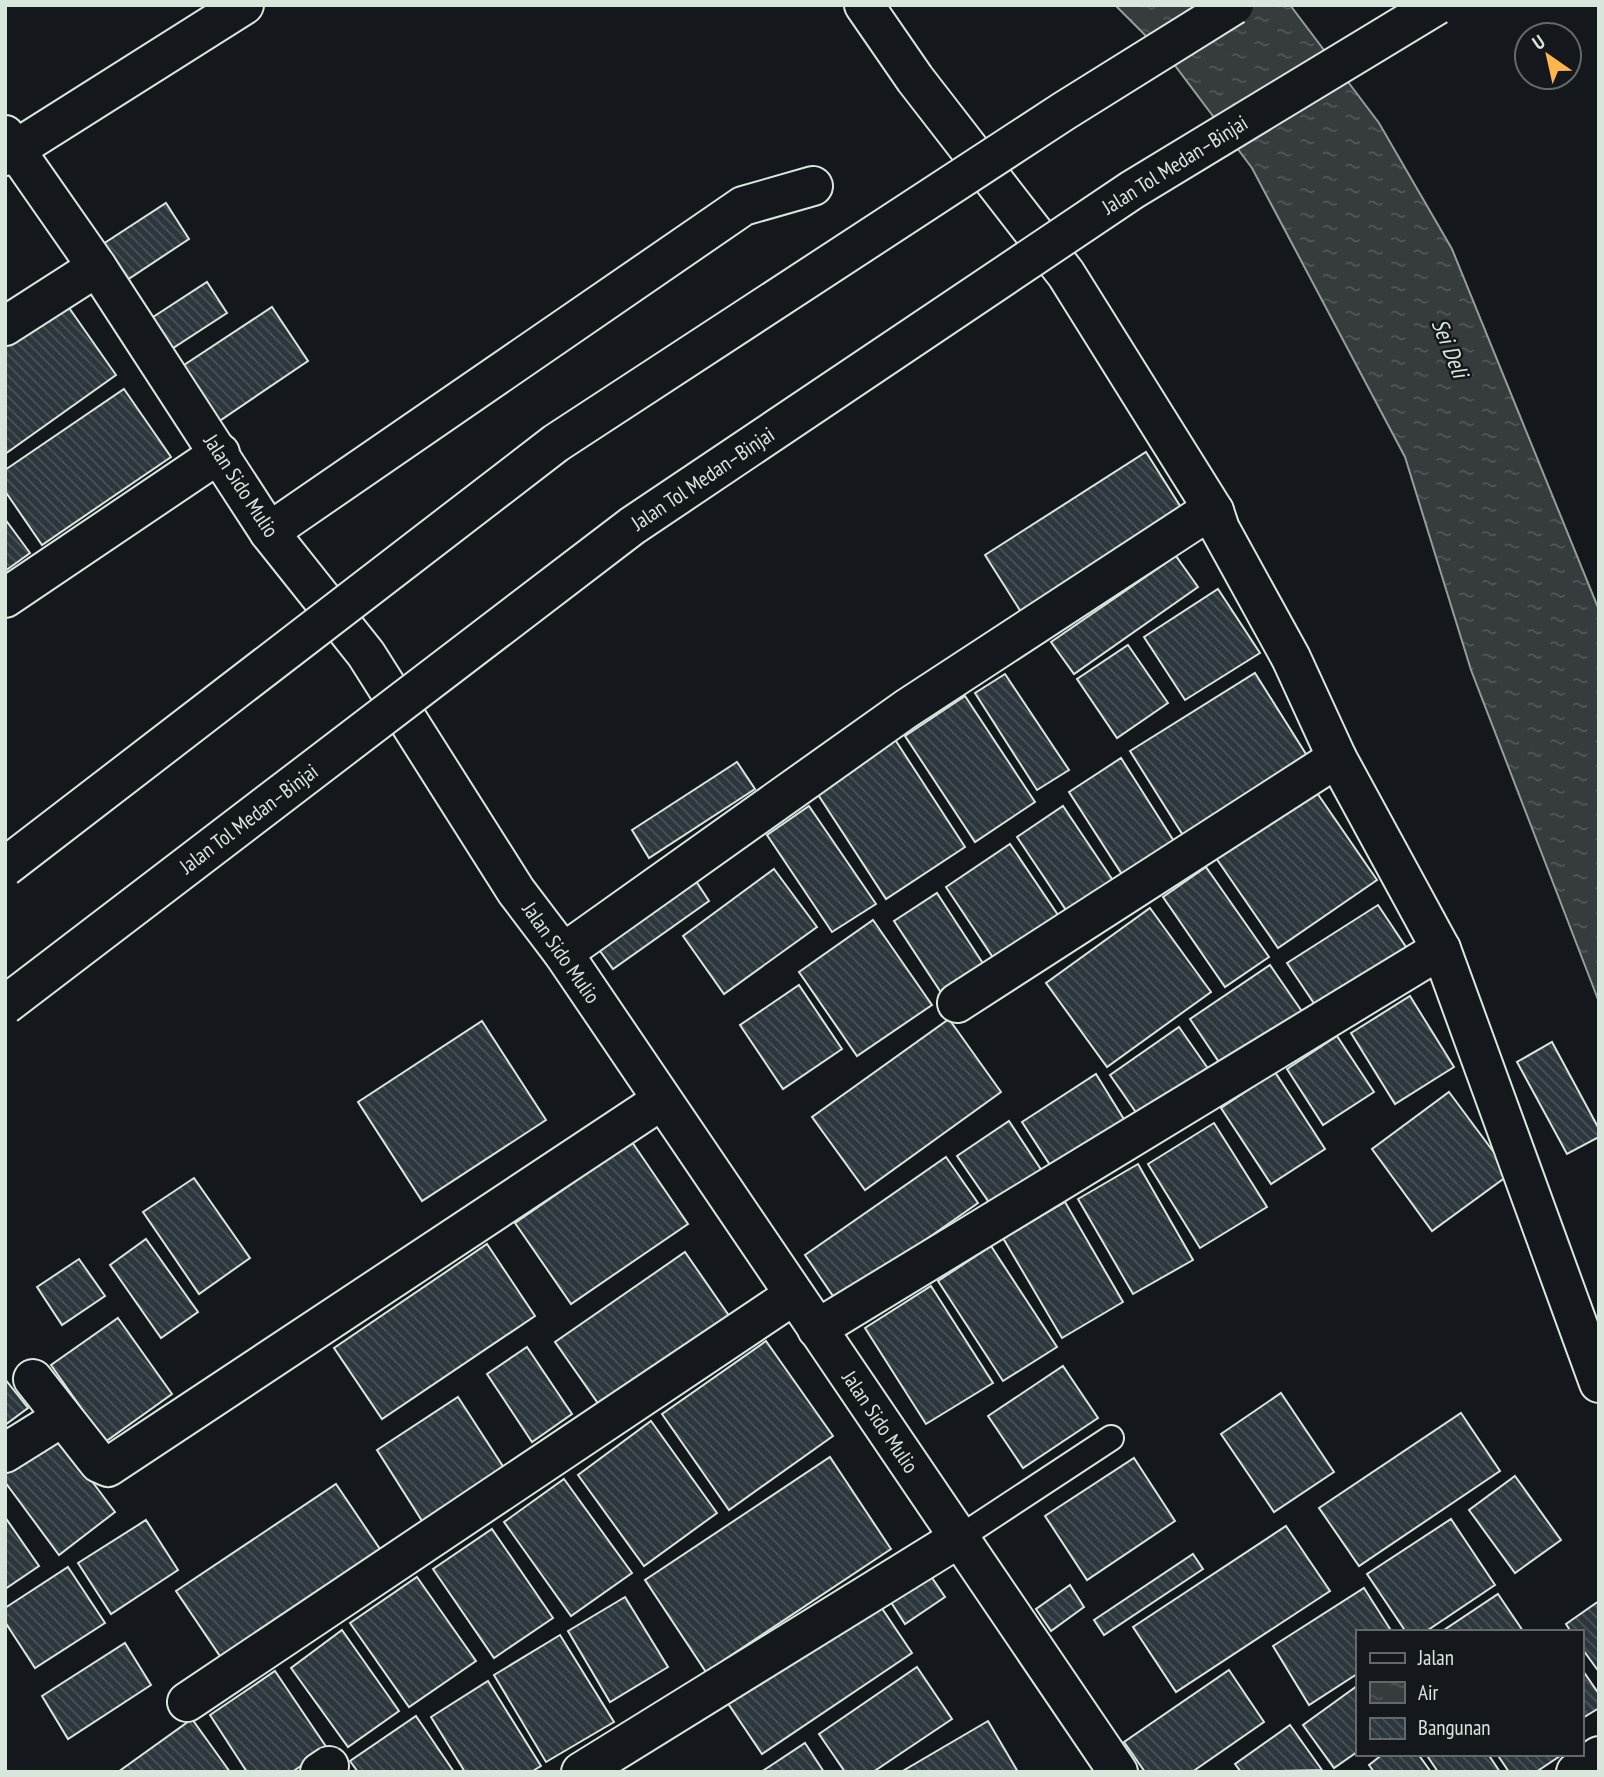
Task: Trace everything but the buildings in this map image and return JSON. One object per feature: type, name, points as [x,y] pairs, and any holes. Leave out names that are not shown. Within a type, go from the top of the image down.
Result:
[{"type":"main road","points":[[9,147],[244,5]]},
{"type":"main road","points":[[864,5],[915,79],[1066,274],[1214,511],[1220,529],[1291,658],[1337,758],[1441,949],[1599,1383]]},
{"type":"main road","points":[[5,867],[556,443],[1064,111],[1234,5]]},
{"type":"main road","name":"Jalan Tol Medan–Binjai","points":[[5,1005],[632,526],[1132,190],[1437,5]]},
{"type":"main road","name":"Jalan Sido Mulio","points":[[9,147],[97,267],[269,532],[366,654],[516,891],[563,953],[959,1538],[1104,1767]]},
{"type":"main road","points":[[269,532],[743,206],[813,186]]},
{"type":"main road","points":[[5,326],[97,267]]},
{"type":"main road","points":[[5,598],[220,453]]},
{"type":"main road","points":[[563,953],[906,709],[1195,520],[1214,511]]},
{"type":"main road","points":[[957,1003],[1337,758]]},
{"type":"main road","points":[[817,1329],[1441,949]]},
{"type":"main road","points":[[33,1379],[61,1418],[99,1463],[107,1467],[662,1100]]},
{"type":"main road","points":[[187,1702],[794,1295]]},
{"type":"main road","points":[[5,1453],[61,1418]]},
{"type":"main road","points":[[580,1772],[959,1538]]},
{"type":"main road","points":[[1576,1772],[1599,1756]]},
{"type":"lane","points":[[959,1538],[1111,1438]]},
{"type":"water","name":"Sei Deli","points":[[1115,5],[1290,5],[1379,123],[1452,249],[1599,610],[1599,1002],[1471,670],[1405,457],[1252,168],[1173,63]]}]
